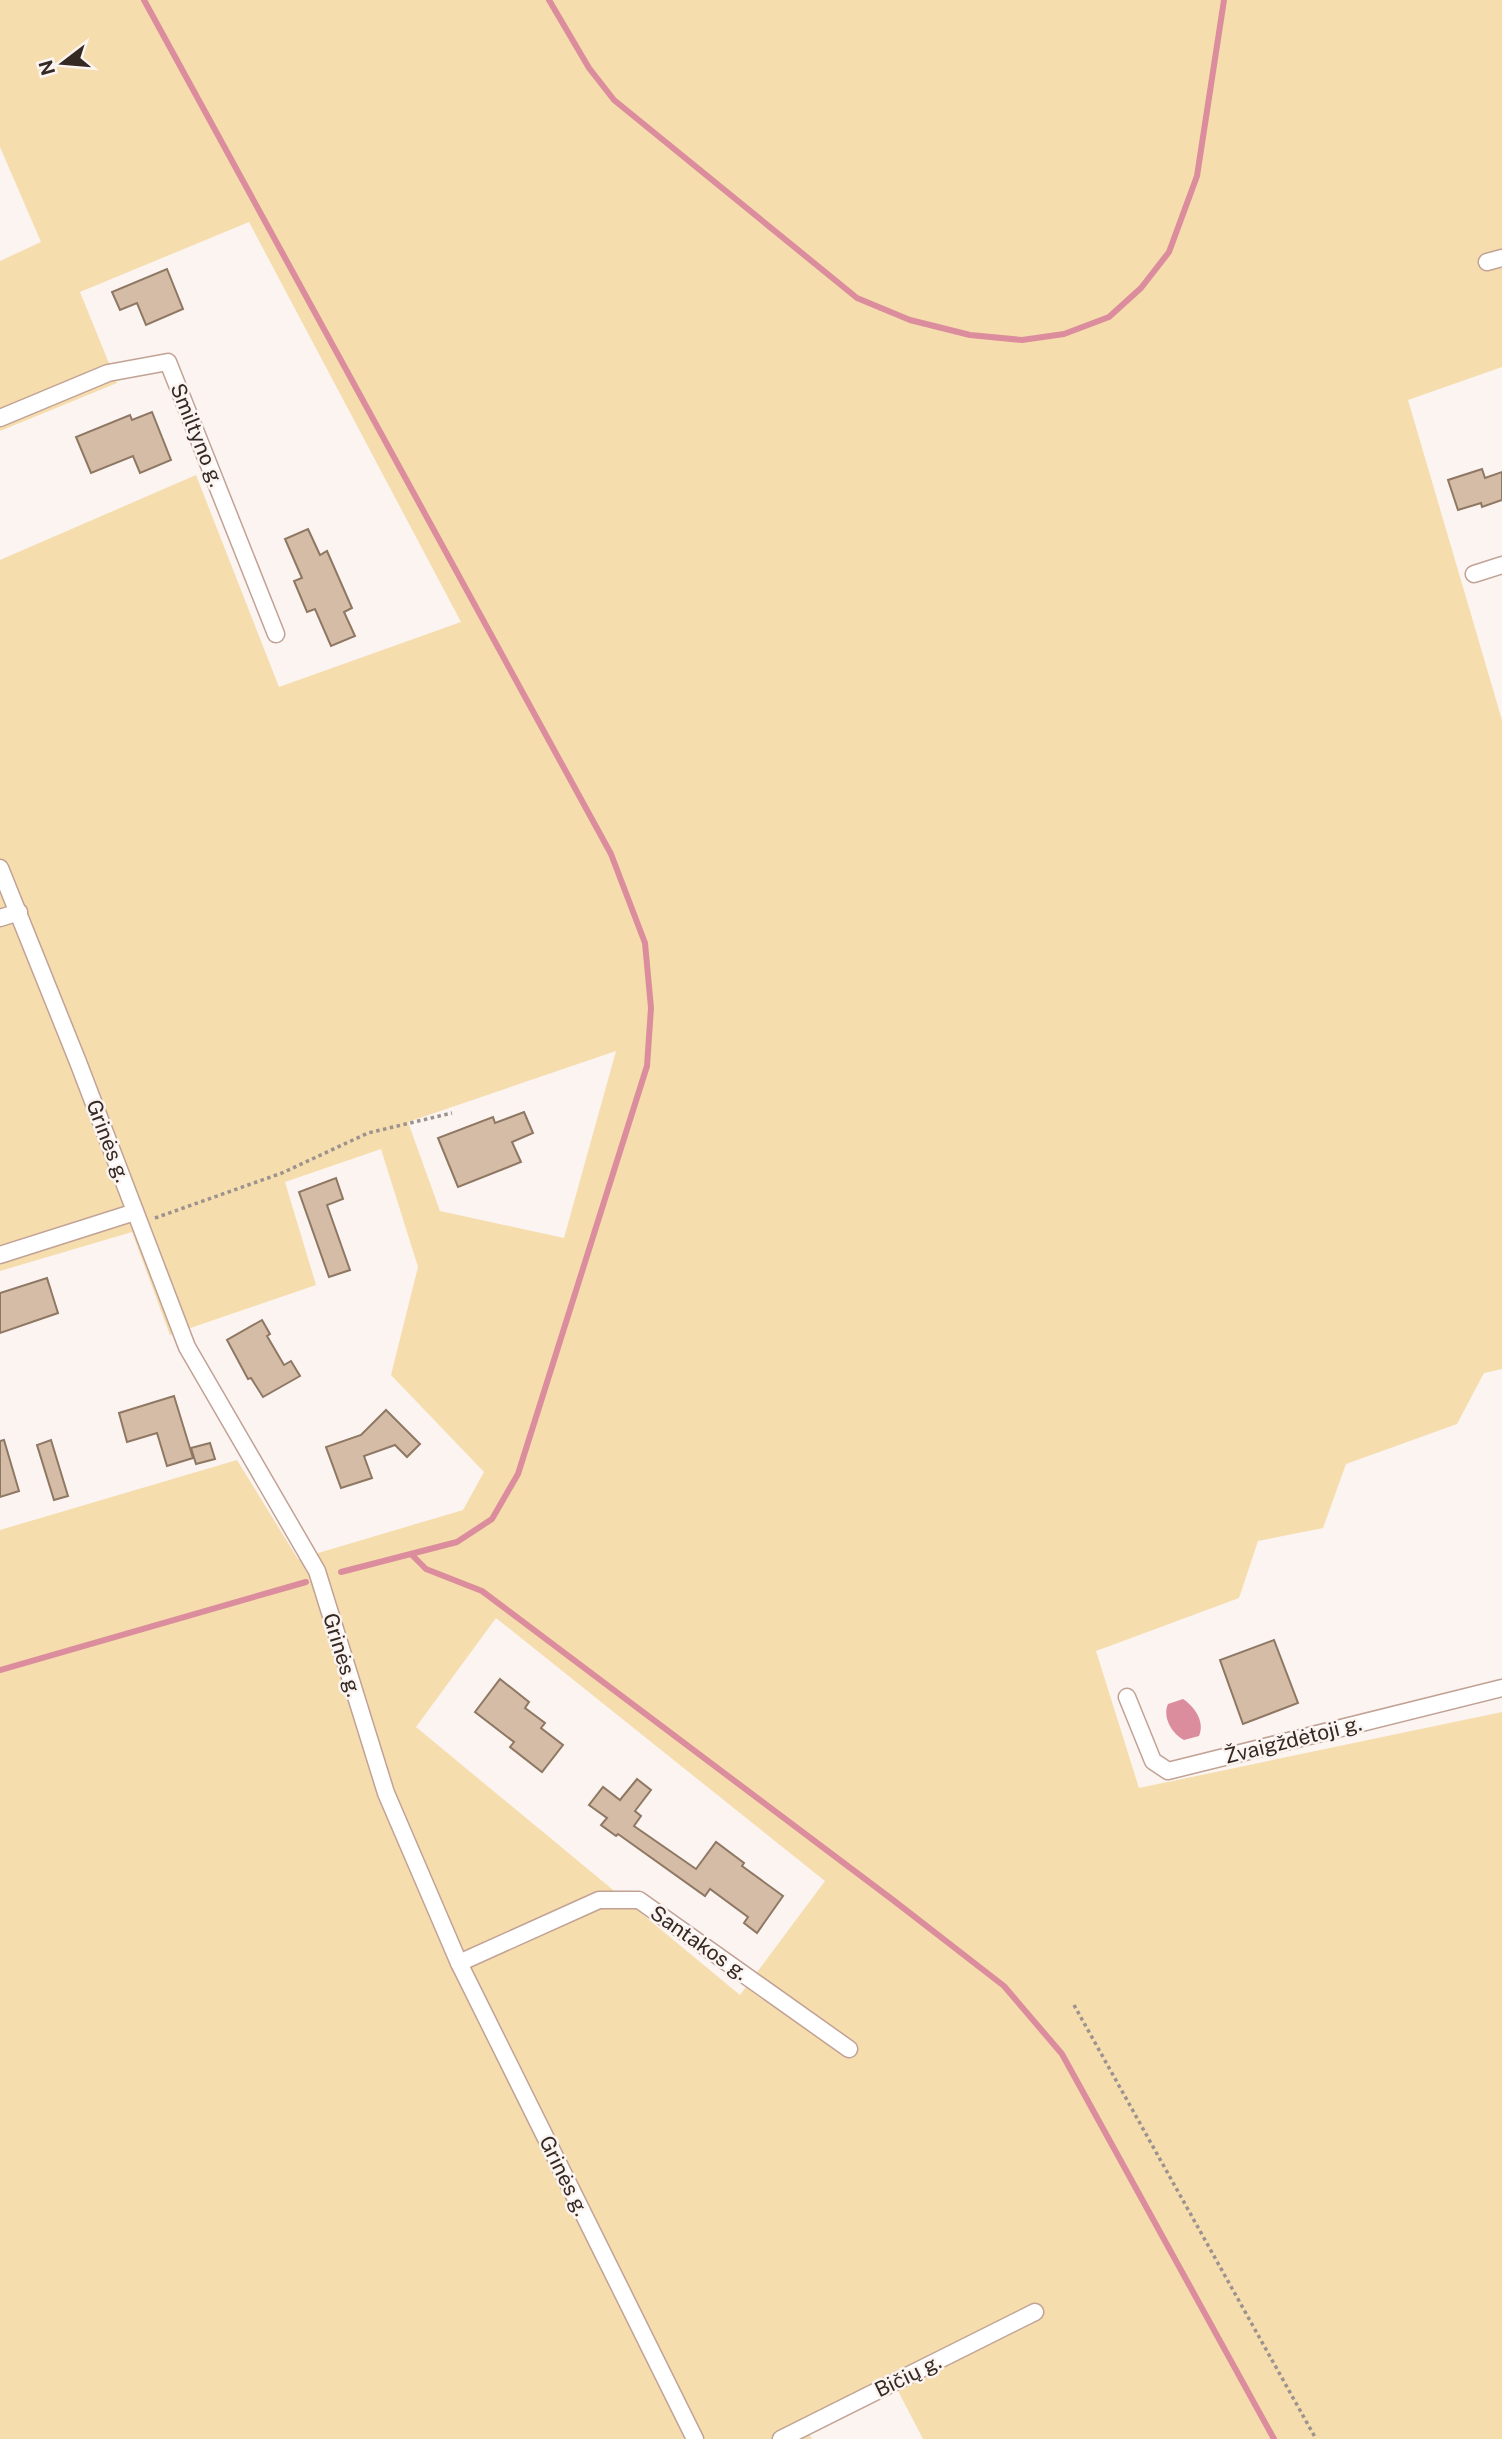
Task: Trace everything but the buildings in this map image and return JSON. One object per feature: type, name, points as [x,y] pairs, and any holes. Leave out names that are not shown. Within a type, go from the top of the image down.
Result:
[{"type":"street","name":"Smiltyno g.","points":[[0,418],[108,373],[168,362],[276,634]]},
{"type":"street","points":[[1474,574],[1502,565]]},
{"type":"street","name":"Grinės g.","points":[[0,868],[187,1347],[317,1571],[386,1793],[459,1963],[695,2439]]},
{"type":"street","points":[[0,918],[19,912]]},
{"type":"street","points":[[0,1255],[138,1218]]},
{"type":"street","name":"Žvaigždėtoji g.","points":[[1127,1697],[1153,1761],[1168,1771],[1502,1688]]},
{"type":"street","name":"Santakos g.","points":[[459,1963],[599,1900],[639,1900],[849,2049]]},
{"type":"street","name":"Bičių g.","points":[[780,2439],[1035,2312]]},
{"type":"path","points":[[138,1218],[282,1173],[368,1133],[452,1113]]},
{"type":"path","points":[[1074,2005],[1316,2439]]},
{"type":"shaded area","points":[[0,0],[1502,0],[1502,367],[1408,400],[1502,720],[1502,1369],[1484,1373],[1457,1424],[1346,1464],[1323,1528],[1258,1541],[1239,1598],[1096,1651],[1139,1788],[1502,1712],[1502,2439],[923,2439],[896,2387],[808,2432],[812,2439],[0,2439],[0,1530],[237,1460],[298,1559],[463,1510],[484,1472],[391,1375],[418,1267],[381,1149],[285,1182],[316,1285],[170,1335],[132,1232],[0,1271],[0,560],[196,475],[279,687],[461,622],[249,222],[80,292],[117,383],[0,431],[0,261],[41,242],[0,147]],"holes":[[[616,1051],[564,1238],[440,1211],[408,1122]],[[496,1618],[825,1881],[740,1995],[416,1727]]]},
{"type":"shaded area","points":[[1183,1699],[1195,1711],[1201,1725],[1199,1736],[1184,1740],[1172,1729],[1166,1714],[1168,1704]]},
{"type":"waterway","points":[[144,0],[611,854],[645,943],[651,1008],[647,1066],[518,1474],[492,1519],[457,1542],[341,1572]]},
{"type":"waterway","points":[[549,0],[589,68],[614,100],[857,298],[910,320],[970,335],[1022,340],[1064,334],[1109,317],[1141,288],[1169,252],[1197,176],[1224,0]]},
{"type":"waterway","points":[[412,1555],[426,1569],[482,1591],[1004,1986],[1062,2054],[1274,2439]]},
{"type":"waterway","points":[[0,1670],[306,1582]]}]
